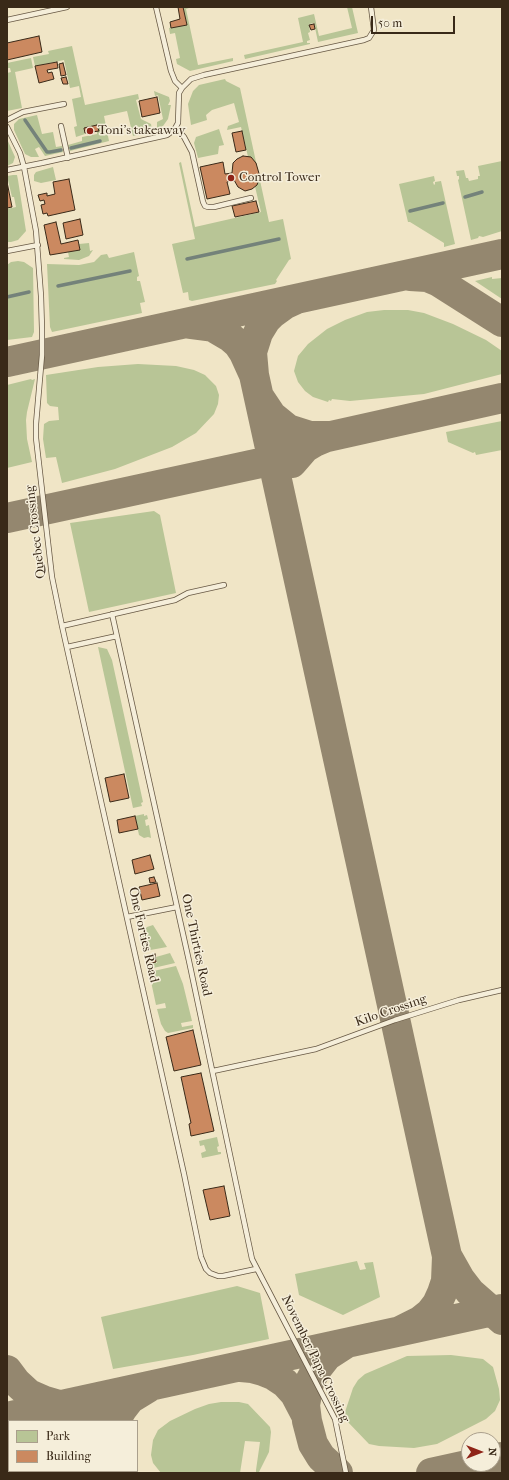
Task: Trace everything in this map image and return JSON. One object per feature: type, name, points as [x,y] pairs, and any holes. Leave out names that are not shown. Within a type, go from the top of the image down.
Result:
[{"type":"lane","points":[[7,20],[67,7]]},
{"type":"lane","points":[[156,7],[171,71],[175,81],[182,88]]},
{"type":"lane","points":[[7,170],[68,158],[170,134],[176,128],[179,114],[179,96],[182,88],[189,81],[197,77],[364,40],[371,36],[374,30],[371,7]]},
{"type":"lane","points":[[7,120],[23,112],[64,104]]},
{"type":"lane","points":[[61,126],[68,158]]},
{"type":"lane","name":"Quebec Crossing","points":[[7,127],[20,153],[24,167],[34,214],[38,245],[42,328],[41,369],[36,424],[52,577],[57,601]]},
{"type":"lane","points":[[176,128],[181,132],[192,152],[205,206],[214,207],[251,198]]},
{"type":"lane","points":[[7,251],[38,245]]},
{"type":"lane","points":[[62,626],[175,600],[188,593],[224,586]]},
{"type":"lane","name":"One Forties Road","points":[[57,601],[201,1257],[210,1273],[223,1276],[256,1269]]},
{"type":"lane","name":"One Thirties Road","points":[[112,614],[213,1071],[252,1259],[263,1280]]},
{"type":"lane","points":[[67,647],[116,636]]},
{"type":"lane","points":[[127,917],[177,907]]},
{"type":"lane","name":"Kilo Crossing","points":[[213,1071],[325,1046],[395,1020],[465,999],[502,990]]},
{"type":"lane","name":"November/Papa Crossing","points":[[263,1280],[334,1419],[346,1473]]},
{"type":"green space","points":[[183,7],[192,7],[186,9],[198,65],[233,58],[233,61],[190,71],[177,64],[176,59],[180,58],[175,33],[170,34],[169,28],[187,25]]},
{"type":"green space","points":[[347,7],[352,7],[358,33],[318,42],[314,23],[309,24],[310,32],[308,33],[310,40],[307,41],[307,43],[310,44],[245,59],[244,55],[303,42],[298,18],[314,14],[319,36],[352,28]]},
{"type":"green space","points":[[72,46],[85,105],[138,94],[139,99],[136,100],[141,119],[151,124],[152,130],[150,132],[133,136],[127,111],[104,116],[109,141],[70,151],[68,145],[82,141],[82,137],[97,134],[97,126],[84,128],[85,134],[76,137],[74,127],[77,126],[72,99],[81,97],[79,86],[70,88],[64,60],[35,66],[33,57],[49,54],[48,51]]},
{"type":"green space","points":[[31,58],[33,68],[15,72],[22,108],[7,111],[7,73],[11,72],[10,68],[7,68],[7,63]]},
{"type":"green space","points":[[225,79],[226,81],[240,88],[269,222],[283,219],[291,259],[276,280],[277,281],[275,284],[192,301],[189,300],[188,292],[183,293],[172,244],[195,239],[179,163],[181,162],[195,227],[261,212],[241,127],[227,130],[228,126],[239,122],[234,103],[212,110],[206,115],[207,120],[191,125],[188,104],[193,91],[199,85]]},
{"type":"green space","points":[[154,91],[169,97],[170,101],[168,105],[171,105],[168,119],[163,126],[157,128],[157,122],[163,119],[158,95],[155,96]]},
{"type":"green space","points":[[37,115],[42,134],[53,132],[56,147],[62,146],[63,152],[45,156],[39,147],[35,149],[39,157],[31,157],[25,154],[14,130],[14,124],[19,119]]},
{"type":"green space","points":[[219,129],[224,145],[219,146],[218,154],[198,158],[194,143],[196,137]]},
{"type":"green space","points":[[7,139],[15,157],[13,163],[7,166]]},
{"type":"green space","points":[[502,161],[502,231],[483,237],[479,236],[478,238],[471,240],[458,180],[459,176],[457,176],[456,171],[464,170],[466,178],[468,178],[469,181],[478,179],[478,176],[480,176],[478,166]]},
{"type":"green space","points":[[53,167],[56,180],[41,183],[34,181],[34,175],[36,172]]},
{"type":"green space","points":[[17,175],[26,231],[18,240],[7,242],[7,209],[16,207],[7,176]]},
{"type":"green space","points":[[434,176],[434,185],[435,182],[441,181],[455,244],[444,247],[444,243],[408,222],[399,184]]},
{"type":"green space","points":[[89,243],[90,251],[93,250],[89,256],[79,260],[64,259],[69,257],[68,252],[80,250],[79,244]]},
{"type":"green space","points":[[134,252],[139,276],[137,277],[137,281],[140,281],[145,302],[140,303],[142,313],[52,332],[50,327],[47,264],[79,265],[94,262],[101,255],[107,254],[109,258]]},
{"type":"green space","points":[[11,262],[24,262],[33,268],[34,332],[32,337],[7,340],[7,265]]},
{"type":"green space","points":[[492,277],[492,279],[502,278],[502,299],[475,281]]},
{"type":"green space","points":[[408,310],[424,313],[453,324],[486,340],[502,351],[502,374],[424,394],[350,401],[332,399],[328,402],[313,397],[305,391],[298,382],[294,371],[298,356],[308,344],[327,329],[345,320],[367,312]]},
{"type":"green space","points":[[138,364],[176,366],[194,370],[205,375],[216,386],[219,395],[218,404],[214,414],[196,433],[172,447],[115,469],[62,483],[56,457],[46,458],[43,439],[44,424],[49,421],[59,420],[58,407],[50,406],[47,403],[46,375],[98,367]]},
{"type":"green space","points":[[35,379],[26,420],[27,439],[32,462],[7,468],[7,385]]},
{"type":"green space","points":[[502,421],[502,450],[476,455],[475,452],[473,453],[448,442],[446,432]]},
{"type":"green space","points":[[154,511],[160,515],[176,593],[89,612],[70,523]]},
{"type":"green space","points":[[98,647],[107,649],[112,660],[143,802],[141,803],[142,806],[133,808]]},
{"type":"green space","points":[[144,814],[144,816],[147,815],[148,819],[145,820],[146,826],[149,825],[151,838],[144,838],[139,835],[135,816]]},
{"type":"green space","points":[[153,925],[167,947],[145,951],[141,934],[147,927]]},
{"type":"green space","points":[[170,953],[175,963],[149,969],[148,964],[157,963],[156,957]]},
{"type":"green space","points":[[176,966],[183,984],[192,1021],[181,1023],[182,1027],[193,1025],[193,1028],[168,1033],[161,1024],[157,1009],[166,1008],[165,1003],[156,1005],[149,972]]},
{"type":"green space","points":[[217,1137],[219,1146],[217,1147],[218,1152],[221,1152],[221,1154],[202,1158],[201,1153],[206,1151],[204,1145],[200,1146],[199,1141]]},
{"type":"green space","points":[[357,1261],[360,1270],[366,1269],[364,1263],[373,1262],[380,1297],[343,1315],[299,1295],[295,1274]]},
{"type":"green space","points":[[237,1286],[260,1293],[269,1339],[193,1355],[113,1369],[101,1317]]},
{"type":"green space","points":[[451,1355],[483,1359],[493,1367],[499,1389],[500,1400],[495,1411],[486,1419],[437,1444],[414,1448],[369,1444],[346,1420],[345,1412],[353,1388],[358,1380],[365,1374],[407,1356]]},
{"type":"green space","points":[[221,1402],[239,1402],[248,1404],[270,1427],[269,1452],[259,1472],[256,1473],[260,1442],[245,1441],[240,1473],[161,1473],[153,1463],[151,1455],[153,1440],[158,1430],[170,1421],[195,1409]]},
{"type":"green space","points":[[46,1472],[80,1472],[80,1473]]},
{"type":"building","points":[[178,7],[183,7],[187,25],[171,28],[170,22],[180,19]]},
{"type":"building","points":[[314,24],[315,29],[311,30],[309,25]]},
{"type":"building","points":[[39,36],[42,52],[7,60],[7,43]]},
{"type":"building","points":[[57,62],[58,68],[47,70],[48,73],[52,72],[54,79],[39,83],[35,66]]},
{"type":"building","points":[[63,63],[66,75],[61,76],[59,64]]},
{"type":"building","points":[[66,77],[68,84],[63,84],[61,78]]},
{"type":"building","points":[[157,97],[160,113],[142,117],[139,101]]},
{"type":"building","points":[[97,125],[99,131],[85,133],[84,128]]},
{"type":"building","points":[[242,131],[246,150],[236,152],[232,133]]},
{"type":"building","name":"Control Tower","points":[[243,156],[251,157],[256,163],[260,177],[257,185],[252,189],[245,191],[238,187],[234,180],[227,182],[230,194],[207,199],[200,167],[223,162],[225,174],[232,173],[233,163]]},
{"type":"building","points":[[69,179],[75,210],[48,216],[47,213],[43,214],[41,205],[45,204],[44,200],[40,201],[38,195],[47,193],[47,196],[55,194],[53,182]]},
{"type":"building","points":[[7,182],[12,207],[7,208]]},
{"type":"building","points":[[256,201],[259,212],[235,217],[232,206]]},
{"type":"building","points":[[80,219],[83,235],[66,239],[63,223]]},
{"type":"building","points":[[56,222],[61,244],[78,240],[80,250],[50,255],[44,225]]},
{"type":"building","points":[[124,774],[129,798],[110,802],[105,778]]},
{"type":"building","points":[[135,816],[138,829],[119,833],[117,820]]},
{"type":"building","points":[[150,855],[154,869],[135,874],[132,860]]},
{"type":"building","points":[[154,877],[156,882],[150,883],[149,878]]},
{"type":"building","points":[[157,883],[160,896],[142,900],[139,887]]},
{"type":"building","points":[[155,954],[156,962],[148,964],[147,956]]},
{"type":"building","points":[[193,1030],[201,1065],[174,1071],[166,1037]]},
{"type":"building","points":[[201,1073],[214,1131],[191,1136],[189,1124],[191,1123],[181,1077]]},
{"type":"building","points":[[224,1186],[230,1216],[210,1220],[203,1190]]},
{"type":"waterway","points":[[25,120],[47,152],[61,150]]},
{"type":"waterway","points":[[71,148],[100,141]]},
{"type":"waterway","points":[[465,197],[482,192]]},
{"type":"waterway","points":[[410,211],[443,203]]},
{"type":"waterway","points":[[187,259],[279,239]]},
{"type":"waterway","points":[[58,286],[130,271]]},
{"type":"waterway","points":[[7,297],[29,292]]},
{"type":"taxiway","points":[[7,362],[502,254]]},
{"type":"taxiway","points":[[410,276],[427,277],[439,282],[502,322]]},
{"type":"taxiway","points":[[297,299],[284,305],[273,313],[266,320],[258,333],[252,352],[254,375],[447,1256],[446,1281],[437,1304],[430,1313],[420,1321],[400,1331]]},
{"type":"taxiway","points":[[190,324],[213,327],[230,337],[238,344],[244,353],[254,375]]},
{"type":"taxiway","points":[[260,398],[272,416],[288,429],[310,436],[329,436]]},
{"type":"taxiway","points":[[292,463],[305,448],[327,437],[502,398]]},
{"type":"taxiway","points":[[7,518],[288,457],[305,448]]},
{"type":"taxiway","points":[[447,1256],[460,1279],[470,1292],[502,1320]]},
{"type":"taxiway","points":[[7,1417],[502,1309]]},
{"type":"taxiway","points":[[338,1473],[321,1457],[313,1444],[307,1421],[305,1405],[309,1383],[316,1370],[327,1356],[344,1345]]},
{"type":"taxiway","points":[[241,1367],[263,1371],[273,1375],[285,1383],[295,1394],[306,1415]]},
{"type":"taxiway","points":[[7,1370],[16,1382],[29,1394],[45,1401],[79,1411],[92,1420]]},
{"type":"taxiway","points":[[116,1420],[130,1399],[148,1388]]},
{"type":"taxiway","points":[[7,1451],[8,1460]]},
{"type":"taxiway","points":[[431,1473],[461,1466]]},
{"type":"place","name":"Toni's takeaway","points":[[90,131]]},
{"type":"place","name":"Control Tower","points":[[231,178]]}]
